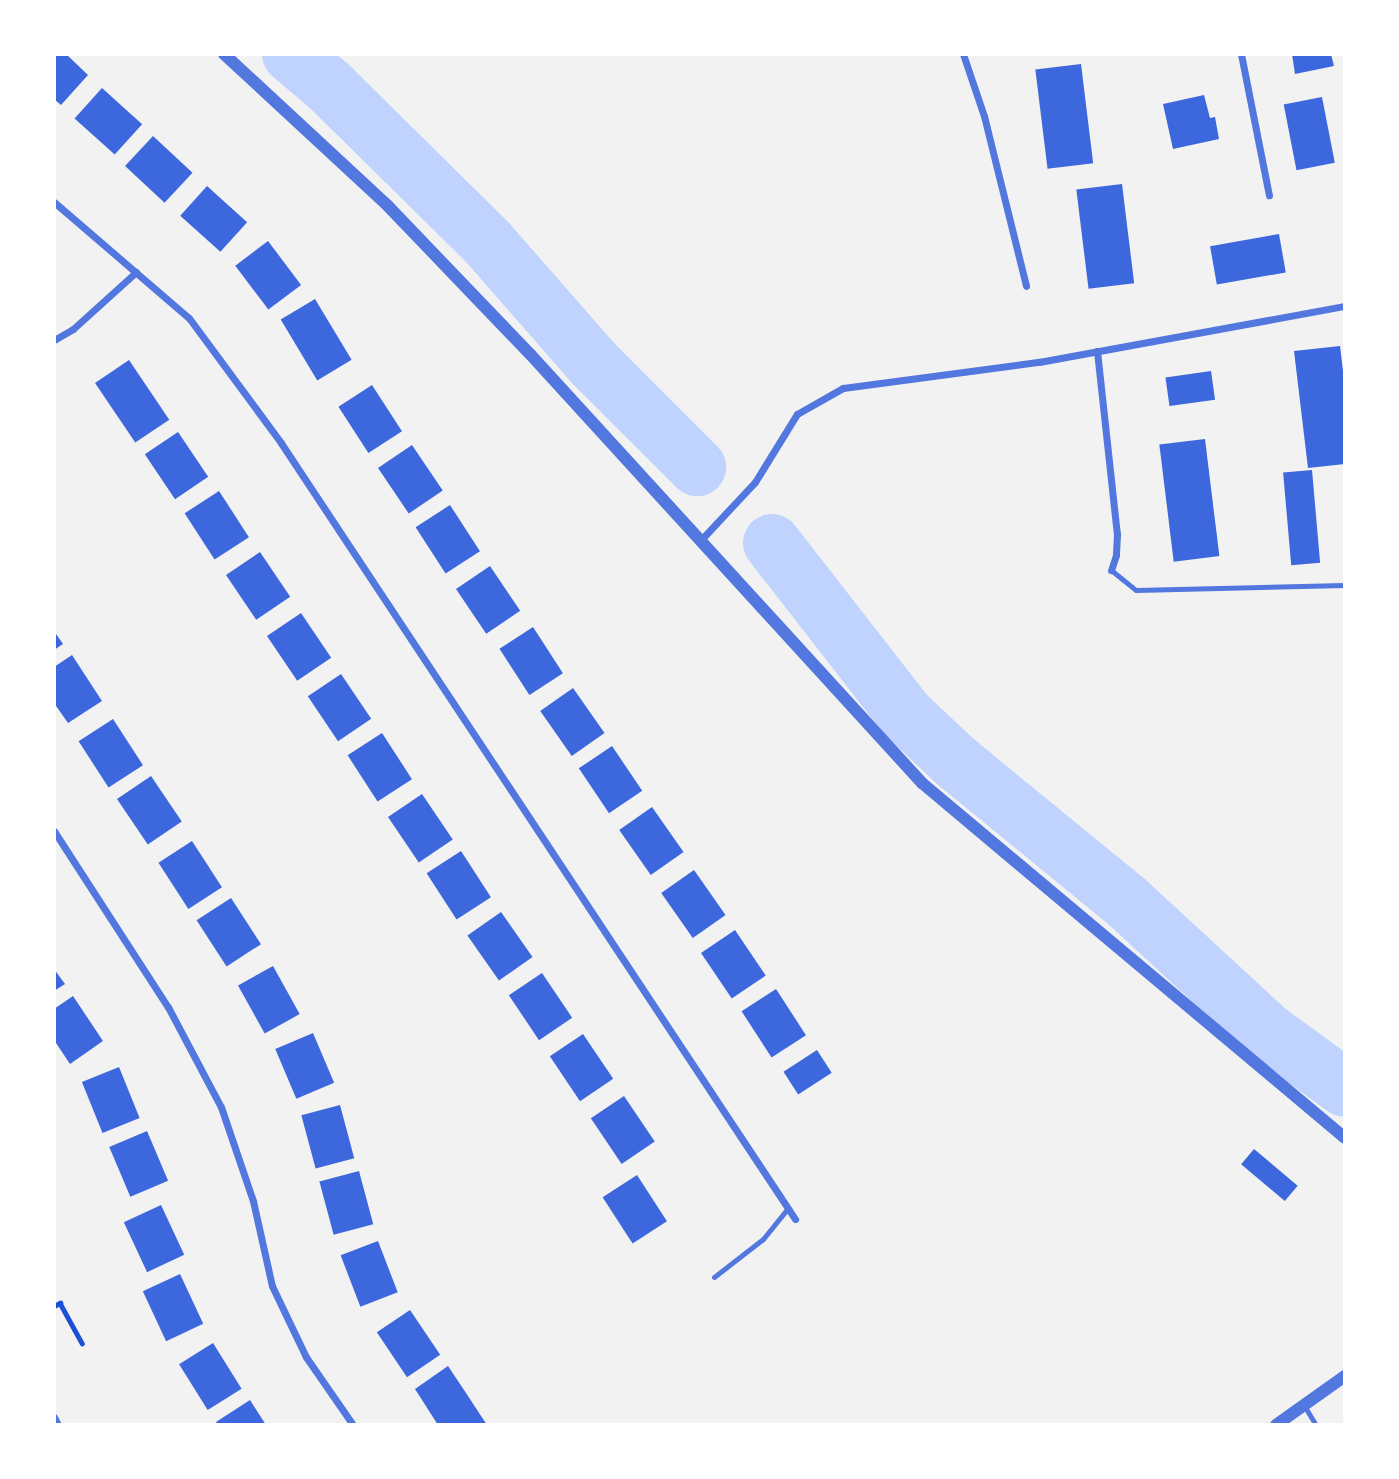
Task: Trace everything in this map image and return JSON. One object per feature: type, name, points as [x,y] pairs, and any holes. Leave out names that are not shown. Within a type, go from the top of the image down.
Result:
[{"type":"street","points":[[224,54],[387,205],[530,354],[922,783],[1345,1138]]},
{"type":"street","points":[[963,54],[984,116],[1026,286]]},
{"type":"street","points":[[1241,54],[1269,195]]},
{"type":"street","points":[[54,202],[189,318],[281,443],[795,1219]]},
{"type":"street","points":[[54,341],[74,329],[136,272]]},
{"type":"street","points":[[699,542],[755,482],[797,414],[843,388],[1038,362],[1345,306]]},
{"type":"street","points":[[1097,351],[1117,534],[1116,555],[1111,570]]},
{"type":"street","points":[[54,831],[168,1007],[221,1107],[253,1201],[272,1286],[306,1357],[353,1425]]},
{"type":"street","points":[[1276,1425],[1345,1376]]},
{"type":"street","points":[[54,1417],[58,1425]]},
{"type":"lane","points":[[1111,570],[1136,590],[1345,585]]},
{"type":"lane","points":[[713,1277],[763,1240],[788,1209]]},
{"type":"lane","points":[[1303,1405],[1316,1425]]},
{"type":"path","points":[[54,1306],[60,1303],[82,1343]]},
{"type":"building","points":[[54,54],[66,54],[88,75],[61,105],[54,99]]},
{"type":"building","points":[[1292,54],[1331,54],[1334,66],[1295,74]]},
{"type":"building","points":[[1081,64],[1093,163],[1048,169],[1035,70]]},
{"type":"building","points":[[102,88],[142,124],[115,155],[75,118]]},
{"type":"building","points":[[1204,95],[1210,118],[1215,117],[1219,139],[1173,149],[1163,104]]},
{"type":"building","points":[[1322,97],[1335,163],[1297,170],[1284,104]]},
{"type":"building","points":[[153,136],[192,173],[165,203],[125,166]]},
{"type":"building","points":[[1122,184],[1134,283],[1089,289],[1076,190]]},
{"type":"building","points":[[207,186],[247,222],[220,252],[180,216]]},
{"type":"building","points":[[1279,234],[1286,272],[1217,285],[1210,246]]},
{"type":"building","points":[[268,241],[301,285],[268,310],[235,266]]},
{"type":"building","points":[[315,299],[352,360],[317,380],[281,320]]},
{"type":"building","points":[[1340,346],[1345,388],[1345,464],[1308,468],[1294,351]]},
{"type":"building","points":[[129,360],[169,420],[135,443],[95,383]]},
{"type":"building","points":[[1211,371],[1215,400],[1169,406],[1165,377]]},
{"type":"building","points":[[372,385],[402,431],[368,453],[338,407]]},
{"type":"building","points":[[178,432],[208,477],[175,499],[145,454]]},
{"type":"building","points":[[1205,439],[1219,556],[1174,562],[1159,445]]},
{"type":"building","points":[[412,445],[443,491],[409,514],[378,468]]},
{"type":"building","points":[[1312,470],[1320,563],[1291,565],[1283,473]]},
{"type":"building","points":[[219,491],[249,537],[215,559],[185,513]]},
{"type":"building","points":[[450,505],[480,551],[446,573],[416,527]]},
{"type":"building","points":[[260,552],[290,597],[256,620],[226,575]]},
{"type":"building","points":[[490,566],[520,611],[486,634],[456,589]]},
{"type":"building","points":[[301,613],[331,658],[297,681],[267,636]]},
{"type":"building","points":[[533,627],[563,673],[529,695],[499,649]]},
{"type":"building","points":[[54,631],[63,644],[54,650]]},
{"type":"building","points":[[72,655],[102,701],[68,723],[54,703],[54,667]]},
{"type":"building","points":[[341,674],[371,719],[338,741],[308,696]]},
{"type":"building","points":[[573,688],[605,733],[572,756],[540,711]]},
{"type":"building","points":[[113,719],[143,765],[109,787],[79,741]]},
{"type":"building","points":[[382,733],[412,779],[378,801],[348,755]]},
{"type":"building","points":[[612,746],[642,791],[609,813],[579,768]]},
{"type":"building","points":[[151,776],[182,822],[148,845],[117,799]]},
{"type":"building","points":[[422,794],[453,840],[419,863],[388,817]]},
{"type":"building","points":[[652,807],[684,852],[651,875],[619,830]]},
{"type":"building","points":[[192,841],[222,887],[188,909],[158,863]]},
{"type":"building","points":[[461,851],[491,897],[457,919],[427,873]]},
{"type":"building","points":[[694,870],[726,915],[693,938],[661,893]]},
{"type":"building","points":[[231,898],[261,944],[227,966],[197,920]]},
{"type":"building","points":[[501,912],[533,957],[499,981],[467,936]]},
{"type":"building","points":[[735,930],[766,976],[732,999],[701,953]]},
{"type":"building","points":[[273,966],[300,1014],[265,1033],[238,985]]},
{"type":"building","points":[[54,969],[65,984],[54,991]]},
{"type":"building","points":[[542,973],[572,1018],[539,1040],[509,995]]},
{"type":"building","points":[[776,989],[806,1035],[772,1057],[742,1011]]},
{"type":"building","points":[[73,996],[103,1041],[70,1064],[54,1040],[54,1009]]},
{"type":"building","points":[[313,1033],[334,1083],[296,1099],[275,1049]]},
{"type":"building","points":[[583,1034],[613,1079],[580,1101],[550,1056]]},
{"type":"building","points":[[817,1050],[832,1073],[798,1094],[783,1072]]},
{"type":"building","points":[[119,1067],[140,1118],[103,1133],[82,1082]]},
{"type":"building","points":[[624,1096],[655,1142],[622,1164],[591,1118]]},
{"type":"building","points":[[340,1105],[354,1158],[316,1168],[301,1115]]},
{"type":"building","points":[[147,1131],[168,1181],[130,1197],[109,1147]]},
{"type":"building","points":[[1254,1149],[1298,1186],[1285,1201],[1241,1164]]},
{"type":"building","points":[[359,1171],[373,1224],[334,1235],[319,1182]]},
{"type":"building","points":[[637,1175],[667,1221],[633,1243],[603,1197]]},
{"type":"building","points":[[161,1205],[184,1255],[147,1272],[124,1222]]},
{"type":"building","points":[[378,1241],[398,1292],[360,1307],[341,1255]]},
{"type":"building","points":[[180,1274],[203,1324],[166,1341],[143,1291]]},
{"type":"building","points":[[410,1310],[440,1355],[407,1377],[377,1332]]},
{"type":"building","points":[[213,1343],[242,1389],[208,1410],[179,1364]]},
{"type":"building","points":[[448,1366],[487,1425],[438,1425],[415,1389]]},
{"type":"building","points":[[250,1400],[266,1425],[218,1425],[216,1422]]},
{"type":"waterway","points":[[291,54],[329,86],[488,243],[594,364],[697,467]]},
{"type":"waterway","points":[[772,543],[905,714],[956,762],[1127,902],[1268,1032],[1345,1088]]}]
